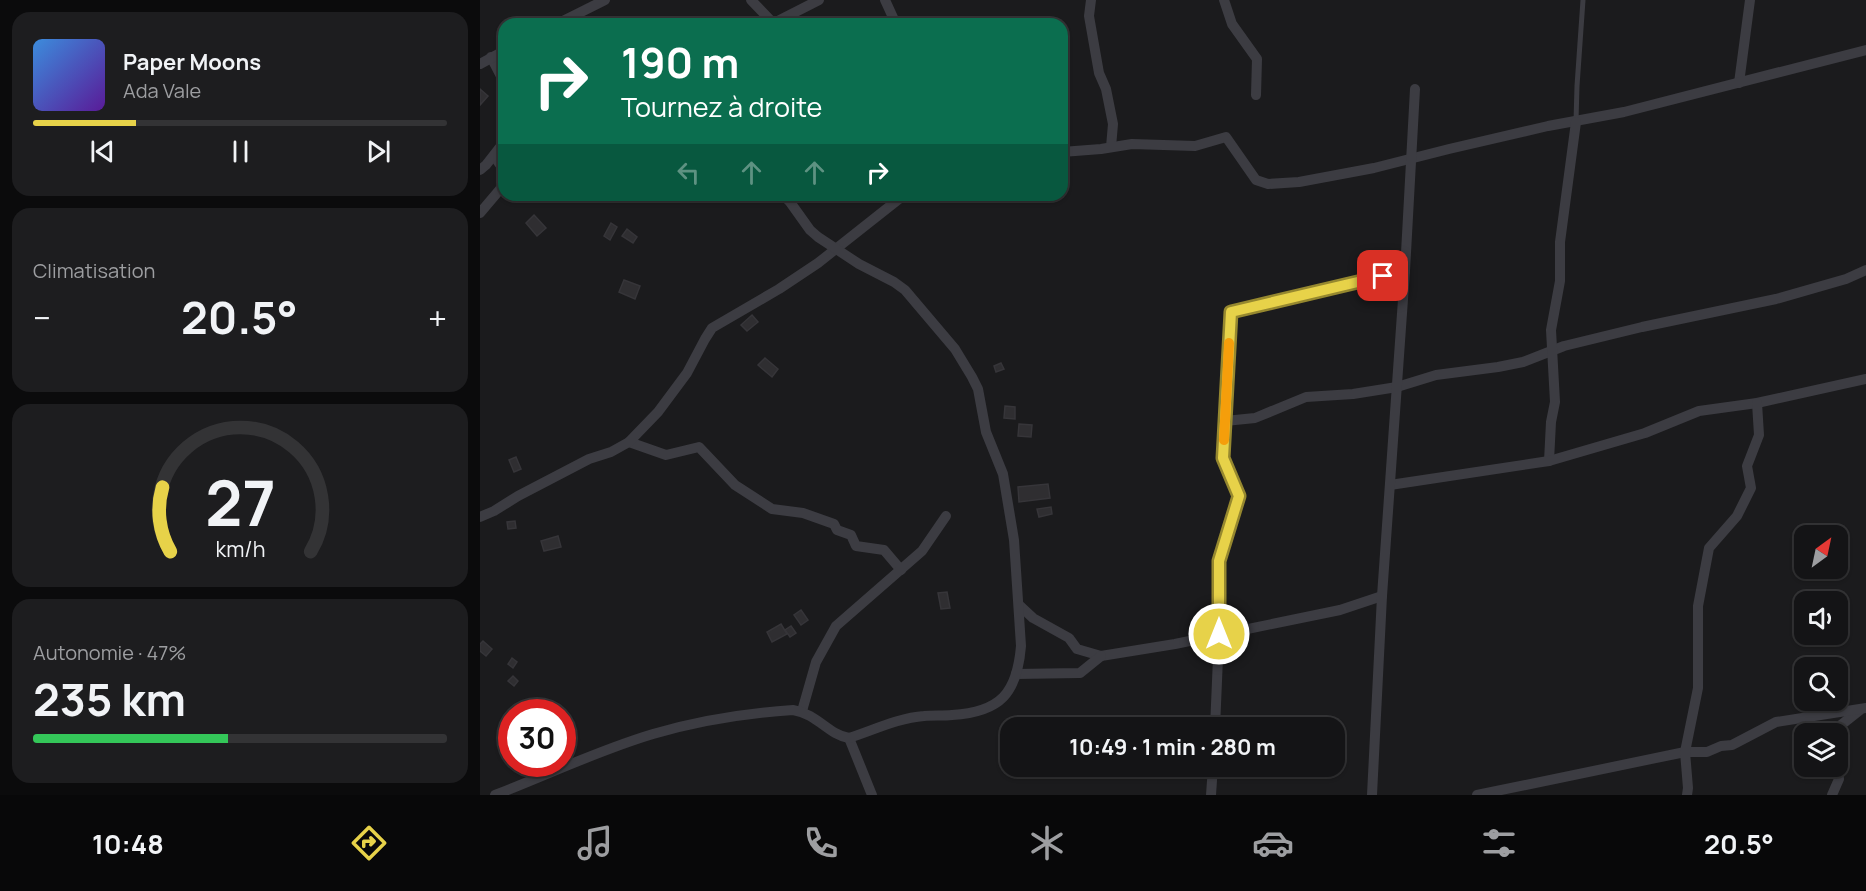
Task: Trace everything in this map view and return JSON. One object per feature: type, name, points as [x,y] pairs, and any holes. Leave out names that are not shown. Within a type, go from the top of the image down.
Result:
[{"type":"street","points":[[751,0],[768,18]]},
{"type":"street","points":[[783,18],[819,0]]},
{"type":"street","points":[[885,0],[893,18]]},
{"type":"street","points":[[1091,0],[1089,16],[1099,73],[1106,89],[1113,124],[1111,147]]},
{"type":"street","points":[[1224,0],[1232,24],[1257,59],[1256,95]]},
{"type":"street","points":[[1739,83],[1750,0]]},
{"type":"street","points":[[569,18],[602,1]]},
{"type":"street","points":[[1068,151],[1132,144],[1195,146],[1226,137],[1256,180],[1268,184],[1299,182],[1374,168],[1548,126],[1624,112],[1866,50]]},
{"type":"street","points":[[480,64],[498,54]]},
{"type":"street","points":[[491,57],[498,70]]},
{"type":"street","points":[[1372,795],[1382,596],[1405,271],[1415,89]]},
{"type":"street","points":[[1549,461],[1551,422],[1555,402],[1551,330],[1560,281],[1560,242],[1576,122]]},
{"type":"street","points":[[480,170],[498,154]]},
{"type":"street","points":[[480,213],[498,192]]},
{"type":"street","points":[[495,795],[612,748],[687,725],[793,710],[802,711],[816,718],[832,732],[849,738],[903,719],[925,715],[954,715],[996,705],[1010,690],[1016,674],[1021,646],[1014,540],[1003,474],[986,432],[978,389],[955,349],[905,290],[818,237],[810,230],[789,201]]},
{"type":"street","points":[[480,517],[494,512],[518,496],[589,459],[621,448],[629,442],[658,412],[687,373],[712,328],[780,289],[837,249],[897,201]]},
{"type":"street","points":[[1226,421],[1255,418],[1306,397],[1353,394],[1397,387],[1436,375],[1515,364],[1553,350],[1642,327],[1776,299],[1846,279],[1866,270]]},
{"type":"street","points":[[1215,717],[1219,561],[1239,496],[1223,458],[1231,312],[1405,271]]},
{"type":"street","points":[[1390,485],[1549,461],[1645,434],[1698,411],[1757,403],[1866,379]]},
{"type":"street","points":[[1686,795],[1688,788],[1685,752],[1698,688],[1698,606],[1709,548],[1737,516],[1752,488],[1747,466],[1759,435],[1757,403]]},
{"type":"street","points":[[629,442],[666,455],[699,447],[735,485],[772,509],[803,513],[834,524],[837,530],[851,535],[856,546],[884,550],[900,570]]},
{"type":"street","points":[[802,711],[816,662],[836,626],[922,551],[946,516]]},
{"type":"street","points":[[1018,605],[1033,618],[1069,638],[1077,649],[1101,656],[1174,644],[1340,610],[1382,596]]},
{"type":"street","points":[[1016,674],[1080,673],[1101,656]]},
{"type":"street","points":[[1477,795],[1685,752],[1707,752],[1721,746],[1732,745],[1776,722],[1864,709]]},
{"type":"street","points":[[1844,723],[1864,709]]},
{"type":"street","points":[[849,738],[872,795]]},
{"type":"street","points":[[1211,795],[1212,777]]},
{"type":"street","points":[[1832,795],[1839,777]]},
{"type":"lane","points":[[1576,122],[1583,0]]},
{"type":"building","points":[[480,89],[488,96],[480,105]]},
{"type":"building","points":[[534,215],[546,228],[537,236],[526,223]]},
{"type":"building","points":[[611,223],[617,227],[610,240],[604,236]]},
{"type":"building","points":[[627,229],[637,237],[633,243],[622,236]]},
{"type":"building","points":[[624,280],[640,286],[635,299],[619,292]]},
{"type":"building","points":[[752,315],[758,322],[747,331],[741,325]]},
{"type":"building","points":[[765,358],[778,369],[772,377],[758,365]]},
{"type":"building","points":[[1001,363],[1004,369],[996,372],[994,366]]},
{"type":"building","points":[[1005,406],[1015,407],[1015,419],[1004,418]]},
{"type":"building","points":[[1019,424],[1032,425],[1031,437],[1018,436]]},
{"type":"building","points":[[516,457],[521,469],[514,472],[509,460]]},
{"type":"building","points":[[1048,484],[1050,498],[1019,502],[1018,487]]},
{"type":"building","points":[[1051,507],[1052,514],[1039,517],[1037,509]]},
{"type":"building","points":[[515,521],[516,528],[508,529],[507,522]]},
{"type":"building","points":[[558,536],[561,547],[544,551],[541,541]]},
{"type":"building","points":[[947,592],[950,608],[941,609],[938,593]]},
{"type":"building","points":[[801,610],[808,620],[801,625],[794,615]]},
{"type":"building","points":[[781,624],[787,634],[772,642],[767,632]]},
{"type":"building","points":[[791,626],[796,633],[790,637],[785,630]]},
{"type":"building","points":[[483,641],[492,649],[486,656],[480,651],[480,644]]},
{"type":"building","points":[[512,658],[517,662],[513,668],[508,664]]},
{"type":"building","points":[[513,676],[518,681],[514,686],[508,681]]},
{"type":"slow traffic","points":[[1224,440],[1229,343]]},
{"type":"route","points":[[1219,634],[1219,561],[1239,496],[1223,458],[1231,312],[1383,276]]}]
